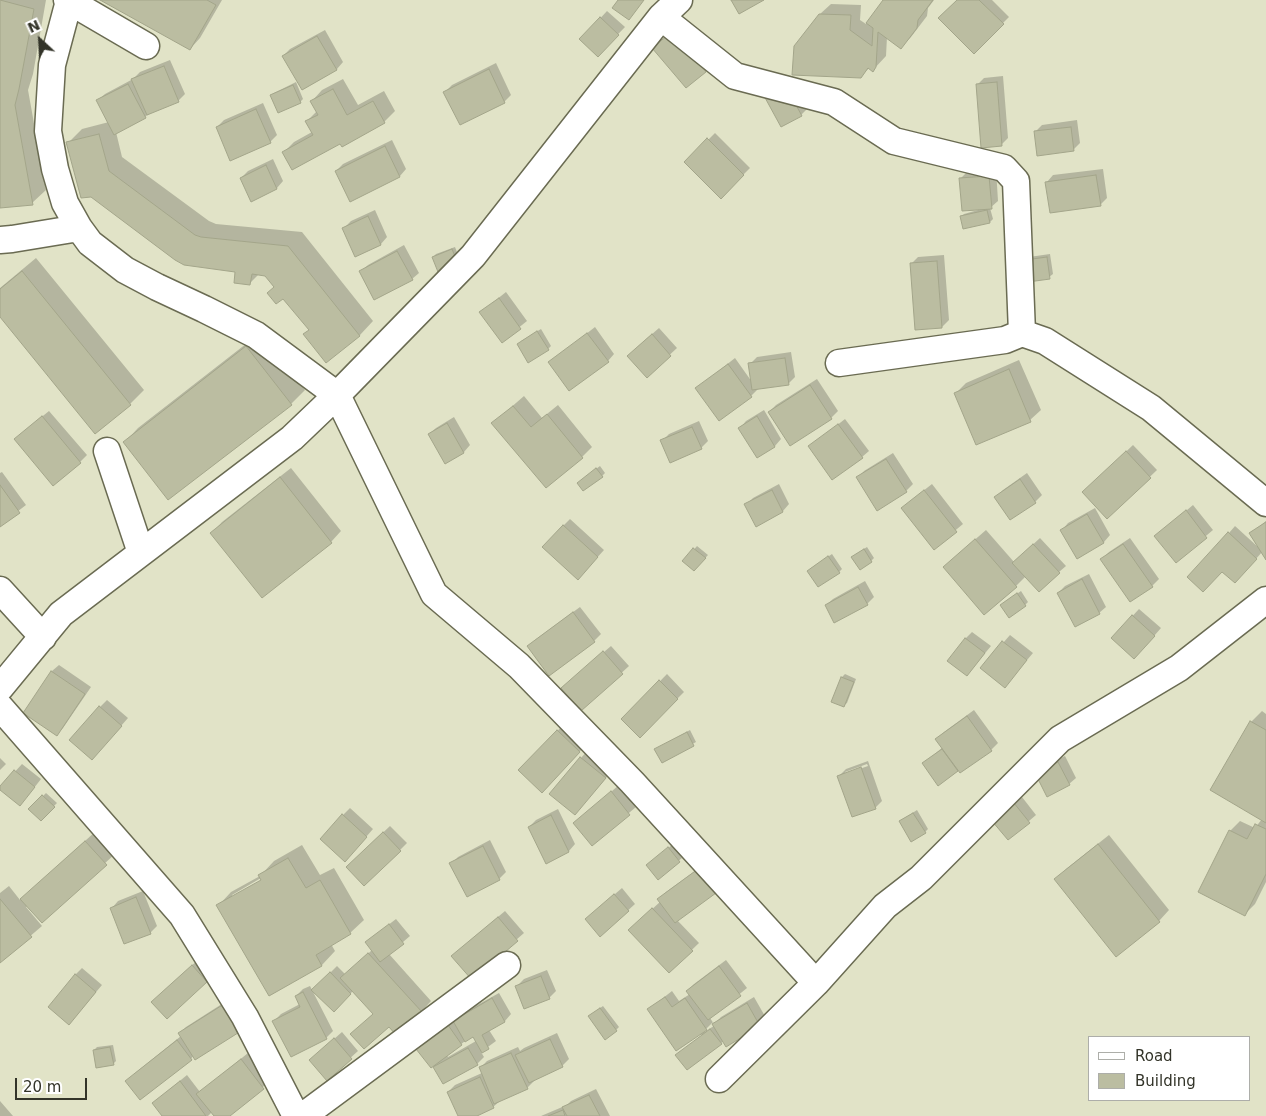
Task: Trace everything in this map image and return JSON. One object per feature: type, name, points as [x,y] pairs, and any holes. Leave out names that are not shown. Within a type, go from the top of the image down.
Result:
[{"type":"street","points":[[146,46],[68,0],[52,65],[48,131],[55,169],[65,203],[79,228],[90,243],[124,270],[256,335],[338,395],[434,594],[519,666],[632,782],[816,983]]},
{"type":"street","points":[[0,688],[61,614],[292,438],[338,395],[473,256],[670,8],[735,76],[834,102],[894,141],[1004,168],[1016,181],[1022,333]]},
{"type":"street","points":[[0,240],[79,228]]},
{"type":"street","points":[[839,363],[1005,340],[1022,333],[1045,342],[1151,408],[1266,503]]},
{"type":"street","points":[[107,451],[141,553]]},
{"type":"street","points":[[0,590],[42,637]]},
{"type":"street","points":[[719,1079],[816,983],[885,906],[921,878],[1060,739],[1178,668],[1266,600]]},
{"type":"street","points":[[0,707],[182,915],[245,1017],[296,1116]]},
{"type":"street","points":[[303,1116],[507,965]]},
{"type":"building","points":[[0,0],[34,9],[15,105],[33,205],[0,208]]},
{"type":"building","points":[[100,0],[207,0],[216,5],[190,50]]},
{"type":"building","points":[[618,0],[644,0],[629,20],[612,8]]},
{"type":"building","points":[[731,0],[764,0],[739,14]]},
{"type":"building","points":[[883,0],[933,0],[918,20],[917,28],[901,49],[878,32],[876,67],[873,72],[868,68],[861,78],[792,75],[794,46],[819,14],[851,15],[850,30],[872,46],[873,28],[866,23]]},
{"type":"building","points":[[957,0],[979,0],[1004,24],[974,54],[938,18]]},
{"type":"building","points":[[600,17],[619,35],[598,57],[579,39]]},
{"type":"building","points":[[673,31],[706,72],[686,88],[652,48]]},
{"type":"building","points":[[317,36],[337,70],[302,90],[282,56]]},
{"type":"building","points":[[164,66],[179,102],[147,115],[131,79]]},
{"type":"building","points":[[489,69],[505,103],[460,125],[443,92]]},
{"type":"building","points":[[997,82],[1002,146],[981,148],[976,84]]},
{"type":"building","points":[[784,83],[802,116],[781,127],[763,94]]},
{"type":"building","points":[[128,84],[146,118],[114,135],[96,100]]},
{"type":"building","points":[[293,85],[301,103],[278,113],[270,95]]},
{"type":"building","points":[[333,89],[347,115],[373,101],[385,123],[342,147],[340,144],[292,170],[282,152],[313,135],[305,121],[318,115],[310,101]]},
{"type":"building","points":[[256,109],[271,143],[230,161],[216,127]]},
{"type":"building","points":[[1071,127],[1074,151],[1037,156],[1034,131]]},
{"type":"building","points":[[99,134],[109,171],[195,235],[288,246],[360,336],[326,363],[303,334],[309,330],[283,299],[276,304],[267,293],[274,287],[265,276],[252,274],[250,285],[234,283],[235,272],[184,265],[91,197],[81,198],[66,142]]},
{"type":"building","points":[[707,138],[744,175],[721,199],[684,162]]},
{"type":"building","points":[[385,146],[400,177],[350,202],[335,171]]},
{"type":"building","points":[[266,165],[277,189],[251,202],[240,178]]},
{"type":"building","points":[[1096,175],[1101,206],[1050,213],[1045,182]]},
{"type":"building","points":[[989,176],[992,209],[962,211],[959,178]]},
{"type":"building","points":[[987,210],[990,223],[963,229],[960,216]]},
{"type":"building","points":[[368,216],[381,245],[355,257],[342,228]]},
{"type":"building","points":[[452,249],[458,264],[438,272],[432,257]]},
{"type":"building","points":[[397,251],[413,280],[374,300],[359,271]]},
{"type":"building","points":[[1047,257],[1050,279],[1028,282],[1025,260]]},
{"type":"building","points":[[937,261],[942,328],[915,330],[910,263]]},
{"type":"building","points":[[22,271],[131,405],[95,434],[0,317],[0,289]]},
{"type":"building","points":[[499,298],[521,329],[502,343],[479,312]]},
{"type":"building","points":[[537,331],[549,350],[528,363],[517,344]]},
{"type":"building","points":[[587,333],[609,362],[569,391],[548,362]]},
{"type":"building","points":[[652,334],[671,356],[647,378],[627,356]]},
{"type":"building","points":[[246,346],[292,405],[168,500],[123,442]]},
{"type":"building","points":[[785,358],[789,385],[752,390],[748,363]]},
{"type":"building","points":[[728,364],[752,397],[719,421],[695,388]]},
{"type":"building","points":[[1009,369],[1031,422],[976,445],[954,393]]},
{"type":"building","points":[[810,385],[832,419],[790,446],[768,412]]},
{"type":"building","points":[[513,406],[531,427],[547,414],[583,458],[546,488],[491,423]]},
{"type":"building","points":[[42,416],[81,463],[53,486],[14,439]]},
{"type":"building","points":[[757,416],[775,447],[757,458],[738,428]]},
{"type":"building","points":[[447,423],[464,453],[445,464],[428,434]]},
{"type":"building","points":[[838,424],[863,458],[832,480],[808,446]]},
{"type":"building","points":[[692,427],[702,449],[670,463],[660,440]]},
{"type":"building","points":[[1126,451],[1151,478],[1107,519],[1082,492]]},
{"type":"building","points":[[886,459],[907,492],[877,511],[856,477]]},
{"type":"building","points":[[596,468],[603,477],[583,491],[577,483]]},
{"type":"building","points":[[280,477],[332,543],[262,598],[210,533]]},
{"type":"building","points":[[1020,479],[1036,503],[1010,520],[994,497]]},
{"type":"building","points":[[0,485],[20,513],[0,527]]},
{"type":"building","points":[[772,490],[783,512],[756,527],[744,504]]},
{"type":"building","points":[[924,490],[957,532],[934,550],[901,508]]},
{"type":"building","points":[[1186,510],[1207,538],[1176,563],[1154,536]]},
{"type":"building","points":[[1087,514],[1104,543],[1077,559],[1060,530]]},
{"type":"building","points":[[1266,522],[1266,560],[1249,533]]},
{"type":"building","points":[[563,525],[598,557],[578,580],[542,547]]},
{"type":"building","points":[[1228,532],[1257,559],[1235,583],[1222,572],[1203,592],[1187,577]]},
{"type":"building","points":[[975,539],[1017,587],[984,615],[943,567]]},
{"type":"building","points":[[1033,544],[1060,573],[1039,592],[1012,563]]},
{"type":"building","points":[[1123,544],[1153,587],[1130,602],[1100,559]]},
{"type":"building","points":[[693,548],[706,558],[694,571],[682,561]]},
{"type":"building","points":[[864,549],[872,562],[860,570],[851,557]]},
{"type":"building","points":[[828,556],[840,573],[818,587],[807,571]]},
{"type":"building","points":[[1082,579],[1100,614],[1075,627],[1057,593]]},
{"type":"building","points":[[858,587],[868,605],[834,623],[825,605]]},
{"type":"building","points":[[1017,593],[1026,606],[1009,618],[1000,605]]},
{"type":"building","points":[[573,612],[595,642],[549,676],[527,646]]},
{"type":"building","points":[[1132,615],[1155,636],[1134,659],[1111,638]]},
{"type":"building","points":[[965,638],[985,653],[967,676],[947,661]]},
{"type":"building","points":[[1002,641],[1027,660],[1005,688],[980,668]]},
{"type":"building","points":[[603,651],[623,674],[581,711],[561,688]]},
{"type":"building","points":[[51,671],[85,694],[57,736],[23,713]]},
{"type":"building","points":[[841,677],[854,682],[844,707],[831,702]]},
{"type":"building","points":[[659,680],[678,699],[640,738],[621,719]]},
{"type":"building","points":[[99,706],[122,726],[92,760],[69,740]]},
{"type":"building","points":[[967,716],[992,751],[960,773],[935,739]]},
{"type":"building","points":[[1250,721],[1266,730],[1266,823],[1210,790]]},
{"type":"building","points":[[557,730],[580,752],[542,793],[518,770]]},
{"type":"building","points":[[687,732],[694,746],[662,763],[654,749]]},
{"type":"building","points":[[942,749],[958,771],[938,786],[922,763]]},
{"type":"building","points":[[580,757],[606,778],[575,815],[549,794]]},
{"type":"building","points":[[1058,762],[1070,785],[1047,797],[1035,773]]},
{"type":"building","points":[[861,767],[876,809],[852,817],[837,776]]},
{"type":"building","points":[[14,770],[35,787],[20,806],[0,790],[0,786]]},
{"type":"building","points":[[611,791],[630,815],[592,846],[573,823]]},
{"type":"building","points":[[42,795],[55,807],[41,821],[28,809]]},
{"type":"building","points":[[1014,803],[1030,823],[1008,840],[992,821]]},
{"type":"building","points":[[913,813],[926,833],[911,842],[899,821]]},
{"type":"building","points":[[342,814],[367,837],[345,862],[320,839]]},
{"type":"building","points":[[551,815],[569,852],[546,864],[528,827]]},
{"type":"building","points":[[1255,824],[1266,829],[1266,874],[1245,916],[1198,892],[1229,830],[1247,839]]},
{"type":"building","points":[[383,832],[401,851],[364,886],[346,867]]},
{"type":"building","points":[[85,841],[107,865],[42,923],[20,899]]},
{"type":"building","points":[[1098,844],[1160,922],[1116,957],[1054,879]]},
{"type":"building","points":[[483,846],[500,880],[467,897],[449,863]]},
{"type":"building","points":[[668,847],[680,862],[658,880],[646,865]]},
{"type":"building","points":[[288,858],[306,888],[320,880],[351,934],[316,955],[322,966],[269,996],[216,905],[261,880],[258,875]]},
{"type":"building","points":[[698,869],[716,893],[675,923],[657,899]]},
{"type":"building","points":[[614,894],[629,911],[600,937],[585,919]]},
{"type":"building","points":[[136,897],[151,934],[124,944],[110,908]]},
{"type":"building","points":[[0,899],[32,937],[0,963]]},
{"type":"building","points":[[652,908],[693,951],[669,973],[628,930]]},
{"type":"building","points":[[498,917],[518,941],[472,980],[451,956]]},
{"type":"building","points":[[389,924],[404,944],[380,962],[365,942]]},
{"type":"building","points":[[368,953],[422,1012],[396,1035],[389,1027],[364,1049],[350,1034],[373,1014],[340,978]]},
{"type":"building","points":[[192,965],[207,982],[167,1019],[151,1002]]},
{"type":"building","points":[[719,966],[741,996],[708,1020],[686,991]]},
{"type":"building","points":[[330,972],[351,994],[334,1012],[311,990]]},
{"type":"building","points":[[75,974],[96,992],[69,1025],[48,1007]]},
{"type":"building","points":[[541,976],[550,999],[524,1009],[515,986]]},
{"type":"building","points":[[303,992],[327,1039],[291,1057],[272,1021],[300,1007],[295,996]]},
{"type":"building","points":[[665,997],[672,1007],[685,998],[707,1030],[676,1051],[647,1009]]},
{"type":"building","points":[[492,998],[505,1022],[482,1035],[489,1049],[482,1053],[473,1037],[465,1042],[453,1021]]},
{"type":"building","points":[[232,999],[249,1026],[195,1060],[178,1033]]},
{"type":"building","points":[[747,1003],[760,1026],[726,1047],[712,1024]]},
{"type":"building","points":[[600,1008],[617,1031],[605,1040],[588,1016]]},
{"type":"building","points":[[448,1025],[462,1045],[431,1068],[416,1049]]},
{"type":"building","points":[[710,1029],[722,1044],[687,1070],[675,1055]]},
{"type":"building","points":[[334,1038],[352,1059],[327,1081],[309,1060]]},
{"type":"building","points":[[550,1039],[563,1067],[529,1083],[515,1055]]},
{"type":"building","points":[[177,1040],[192,1060],[140,1100],[125,1081]]},
{"type":"building","points":[[110,1047],[114,1065],[96,1068],[93,1050]]},
{"type":"building","points":[[468,1048],[478,1065],[443,1084],[433,1067]]},
{"type":"building","points":[[511,1053],[528,1089],[494,1104],[479,1067]]},
{"type":"building","points":[[241,1059],[264,1089],[230,1116],[214,1116],[196,1094]]},
{"type":"building","points":[[480,1077],[494,1108],[477,1116],[458,1116],[447,1092]]},
{"type":"building","points":[[180,1081],[206,1116],[162,1116],[152,1103]]},
{"type":"building","points":[[589,1095],[600,1116],[567,1116],[562,1107]]},
{"type":"building","points":[[563,1110],[565,1116],[548,1116]]}]
